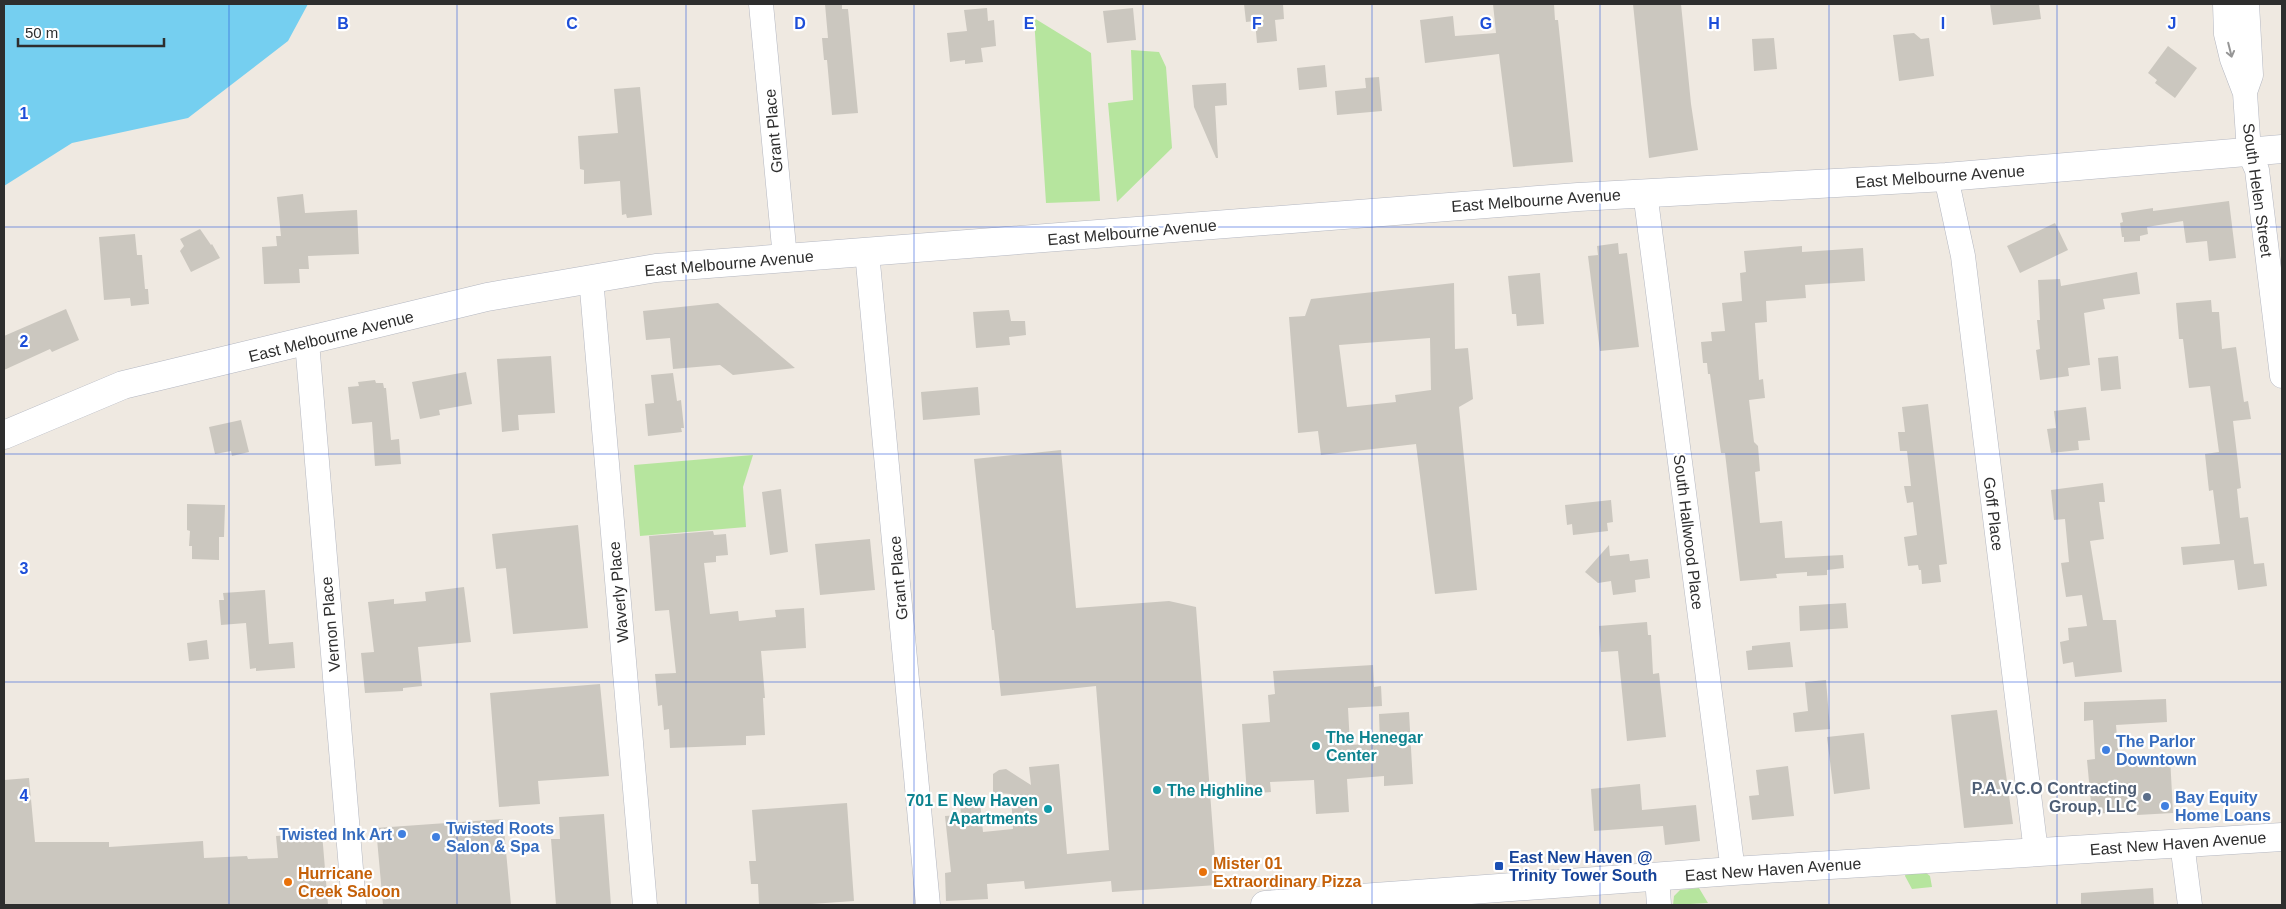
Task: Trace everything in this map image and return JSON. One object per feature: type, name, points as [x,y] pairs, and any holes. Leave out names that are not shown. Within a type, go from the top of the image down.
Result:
[{"type":"street","name":"Grant Place","points":[[761,4],[785,258]]},
{"type":"street","name":"South Helen Street","points":[[2225,4],[2226,34],[2232,59],[2245,93],[2249,152],[2257,170],[2282,376]]},
{"type":"street","name":"South Helen Street","points":[[2245,93],[2251,75],[2247,4]]},
{"type":"street","name":"East Melbourne Avenue","points":[[4,436],[123,385],[487,297],[656,268],[1645,192],[1946,177],[2282,149]]},
{"type":"street","name":"Goff Place","points":[[1946,177],[1963,256],[2036,852]]},
{"type":"street","name":"South Hallwood Place","points":[[1645,192],[1733,871]]},
{"type":"street","name":"Grant Place","points":[[867,252],[928,905]]},
{"type":"street","name":"Waverly Place","points":[[591,278],[645,905]]},
{"type":"street","name":"Vernon Place","points":[[307,342],[354,905]]},
{"type":"street","name":"East New Haven Avenue","points":[[1265,905],[1733,871],[2282,837]]},
{"type":"street","points":[[2182,843],[2190,905]]},
{"type":"street","points":[[1656,877],[1659,905]]},
{"type":"green space","points":[[1034,18],[1091,53],[1100,201],[1046,203]]},
{"type":"green space","points":[[1131,50],[1159,52],[1166,67],[1172,148],[1117,202],[1108,103],[1133,100]]},
{"type":"green space","points":[[753,455],[743,487],[746,527],[640,536],[634,465]]},
{"type":"green space","points":[[1906,872],[1925,872],[1930,876],[1932,887],[1912,889],[1905,876]]},
{"type":"green space","points":[[1699,888],[1708,903],[1673,905],[1674,896],[1680,890]]},
{"type":"water","points":[[4,4],[308,4],[288,41],[188,118],[72,143],[4,186]]},
{"type":"building","points":[[825,4],[842,4],[842,9],[848,9],[858,113],[832,115],[827,60],[824,60],[822,38],[828,38]]},
{"type":"building","points":[[1244,4],[1283,4],[1284,19],[1275,20],[1277,41],[1257,43],[1255,21],[1246,22]]},
{"type":"building","points":[[1493,4],[1554,4],[1555,20],[1558,20],[1573,162],[1513,167],[1499,54],[1425,63],[1420,20],[1453,16],[1455,36],[1496,33]]},
{"type":"building","points":[[1633,4],[1681,4],[1691,104],[1698,150],[1649,158]]},
{"type":"building","points":[[1990,4],[2039,4],[2041,19],[1993,25]]},
{"type":"building","points":[[987,8],[988,21],[994,20],[996,46],[981,48],[983,62],[965,64],[965,60],[950,62],[947,33],[967,31],[964,10]]},
{"type":"building","points":[[1133,8],[1136,40],[1107,43],[1103,11]]},
{"type":"building","points":[[1914,33],[1921,39],[1929,38],[1934,76],[1899,81],[1893,35]]},
{"type":"building","points":[[1774,38],[1777,69],[1754,71],[1752,39]]},
{"type":"building","points":[[2168,46],[2197,68],[2175,98],[2155,83],[2157,80],[2148,73]]},
{"type":"building","points":[[1325,65],[1327,87],[1299,90],[1297,68]]},
{"type":"building","points":[[1379,77],[1382,111],[1337,115],[1335,91],[1366,88],[1365,78]]},
{"type":"building","points":[[1226,83],[1227,105],[1215,106],[1218,158],[1216,158],[1194,107],[1192,85]]},
{"type":"building","points":[[640,87],[652,215],[627,218],[626,214],[622,215],[620,181],[584,184],[584,170],[580,169],[578,136],[618,133],[614,89]]},
{"type":"building","points":[[303,194],[305,213],[357,210],[359,254],[308,256],[309,269],[299,269],[300,283],[264,284],[262,247],[277,246],[276,236],[281,236],[277,197]]},
{"type":"building","points":[[2229,201],[2236,258],[2209,261],[2207,241],[2186,243],[2183,221],[2147,227],[2148,234],[2140,236],[2140,241],[2124,242],[2124,237],[2122,237],[2120,223],[2123,222],[2121,213],[2153,208],[2153,211]]},
{"type":"building","points":[[2055,223],[2068,250],[2020,273],[2007,246]]},
{"type":"building","points":[[200,229],[220,258],[191,272],[180,251],[184,246],[180,239]]},
{"type":"building","points":[[135,234],[137,255],[142,255],[145,289],[148,289],[149,304],[131,306],[130,298],[104,300],[99,237]]},
{"type":"building","points":[[1618,243],[1619,254],[1627,253],[1639,347],[1600,351],[1588,256],[1598,255],[1597,246]]},
{"type":"building","points":[[1802,246],[1802,252],[1863,248],[1865,281],[1805,285],[1806,298],[1766,301],[1767,322],[1755,323],[1759,380],[1763,379],[1765,398],[1749,400],[1754,442],[1758,446],[1760,471],[1755,472],[1760,523],[1782,521],[1785,558],[1843,555],[1844,568],[1827,570],[1827,575],[1807,576],[1807,572],[1776,574],[1777,578],[1740,581],[1725,453],[1721,453],[1710,374],[1708,374],[1707,363],[1703,363],[1701,342],[1712,341],[1711,332],[1725,331],[1722,303],[1742,301],[1740,273],[1746,272],[1744,251]]},
{"type":"building","points":[[2137,272],[2140,294],[2103,299],[2105,309],[2084,313],[2090,365],[2068,368],[2069,376],[2040,380],[2036,350],[2040,349],[2037,320],[2040,320],[2038,280],[2060,279],[2061,286]]},
{"type":"building","points":[[1540,273],[1544,324],[1517,326],[1516,314],[1512,314],[1508,276]]},
{"type":"building","points":[[1454,283],[1455,349],[1468,348],[1473,399],[1459,407],[1477,590],[1435,594],[1416,444],[1321,455],[1318,431],[1298,433],[1289,317],[1305,316],[1311,299]],"holes":[[[1430,338],[1431,390],[1395,395],[1396,402],[1347,407],[1339,345]]]},
{"type":"building","points":[[2211,300],[2212,312],[2219,312],[2222,349],[2236,347],[2244,402],[2248,401],[2251,419],[2233,421],[2241,488],[2237,489],[2240,518],[2248,517],[2254,564],[2264,563],[2267,586],[2238,590],[2234,560],[2183,565],[2181,547],[2220,544],[2213,490],[2209,491],[2205,454],[2219,452],[2210,386],[2189,388],[2183,339],[2179,339],[2176,303]]},
{"type":"building","points":[[718,303],[795,368],[733,375],[720,365],[673,369],[670,338],[646,340],[643,311]]},
{"type":"building","points":[[66,309],[79,340],[52,352],[50,349],[4,370],[4,336]]},
{"type":"building","points":[[1009,310],[1011,321],[1025,321],[1026,335],[1009,337],[1010,345],[976,348],[973,312]]},
{"type":"building","points":[[551,356],[555,413],[518,415],[519,430],[502,432],[497,359]]},
{"type":"building","points":[[2118,356],[2121,389],[2101,391],[2098,358]]},
{"type":"building","points":[[466,372],[472,404],[439,410],[440,415],[420,419],[412,382]]},
{"type":"building","points":[[673,373],[677,401],[681,400],[684,428],[681,428],[682,432],[648,436],[645,404],[654,403],[651,375]]},
{"type":"building","points":[[375,380],[376,383],[383,383],[384,388],[386,388],[391,440],[399,439],[401,464],[375,466],[372,422],[352,424],[348,387],[359,386],[358,382]]},
{"type":"building","points":[[978,387],[980,415],[923,420],[921,392]]},
{"type":"building","points":[[1928,404],[1947,564],[1939,565],[1941,582],[1922,584],[1921,570],[1919,570],[1918,565],[1908,566],[1904,537],[1917,535],[1913,502],[1907,503],[1904,486],[1911,486],[1907,451],[1900,451],[1898,432],[1905,432],[1902,407]]},
{"type":"building","points":[[2086,407],[2090,440],[2078,441],[2079,450],[2051,453],[2047,429],[2056,428],[2054,411]]},
{"type":"building","points":[[241,420],[249,452],[232,456],[231,451],[215,454],[209,427]]},
{"type":"building","points":[[1061,450],[1076,608],[1169,601],[1196,607],[1217,885],[1112,892],[1111,881],[1025,889],[1024,881],[987,884],[988,899],[946,901],[945,873],[951,872],[945,816],[961,815],[960,803],[980,801],[983,832],[1013,829],[1011,794],[993,793],[993,774],[999,770],[1006,769],[1031,785],[1029,767],[1059,764],[1067,854],[1109,850],[1096,686],[1001,696],[994,630],[992,630],[974,459]]},
{"type":"building","points":[[2103,483],[2105,502],[2099,502],[2104,539],[2090,541],[2103,620],[2116,620],[2122,672],[2075,677],[2073,662],[2063,664],[2060,642],[2069,640],[2068,628],[2087,626],[2082,595],[2066,597],[2061,563],[2069,562],[2065,519],[2054,520],[2051,490]]},
{"type":"building","points":[[781,489],[788,552],[770,555],[762,492]]},
{"type":"building","points":[[1611,500],[1613,522],[1607,523],[1608,531],[1573,535],[1572,524],[1567,525],[1565,505]]},
{"type":"building","points":[[187,504],[225,505],[224,537],[219,537],[219,560],[192,559],[192,546],[189,546],[190,531],[187,530]]},
{"type":"building","points":[[578,525],[588,628],[513,634],[506,568],[496,569],[492,534]]},
{"type":"building","points":[[713,531],[714,535],[726,534],[728,555],[716,556],[716,562],[704,563],[710,614],[738,611],[739,621],[776,617],[775,610],[804,608],[806,648],[761,651],[765,698],[763,698],[765,735],[746,736],[746,745],[670,748],[669,729],[664,730],[662,705],[658,706],[655,674],[676,673],[669,610],[655,611],[649,536]]},
{"type":"building","points":[[870,539],[875,590],[820,595],[815,544]]},
{"type":"building","points":[[1609,545],[1610,556],[1629,554],[1630,561],[1648,559],[1650,578],[1635,580],[1636,592],[1613,595],[1611,581],[1598,583],[1585,572]]},
{"type":"building","points":[[464,587],[471,642],[418,647],[422,686],[403,688],[403,691],[365,693],[361,653],[374,652],[368,602],[394,599],[394,604],[426,601],[425,592]]},
{"type":"building","points":[[265,590],[269,644],[293,642],[295,668],[256,671],[256,668],[250,669],[246,623],[221,625],[219,600],[224,600],[223,593]]},
{"type":"building","points":[[1846,603],[1848,628],[1800,631],[1799,606]]},
{"type":"building","points":[[1647,622],[1648,635],[1651,635],[1653,674],[1659,673],[1666,737],[1627,741],[1618,651],[1601,652],[1599,626]]},
{"type":"building","points":[[207,640],[209,659],[189,661],[187,643]]},
{"type":"building","points":[[1790,642],[1793,667],[1748,670],[1746,651],[1752,650],[1752,646]]},
{"type":"building","points":[[1373,665],[1374,687],[1381,686],[1382,706],[1348,708],[1350,745],[1380,743],[1379,714],[1409,712],[1413,784],[1384,786],[1384,776],[1347,779],[1349,812],[1316,814],[1314,780],[1270,782],[1271,792],[1247,794],[1242,724],[1270,722],[1268,695],[1275,694],[1273,671]]},
{"type":"building","points":[[1826,680],[1830,729],[1795,732],[1793,713],[1808,711],[1805,682]]},
{"type":"building","points":[[600,684],[609,776],[538,781],[540,804],[499,807],[490,693]]},
{"type":"building","points":[[2166,699],[2167,722],[2116,725],[2119,760],[2170,756],[2173,813],[2137,815],[2137,811],[2092,814],[2087,760],[2095,759],[2093,720],[2084,721],[2084,702]]},
{"type":"building","points":[[1997,710],[2013,824],[1964,828],[1951,715]]},
{"type":"building","points":[[1864,733],[1870,789],[1834,794],[1827,737]]},
{"type":"building","points":[[1788,766],[1794,816],[1752,820],[1749,796],[1759,795],[1756,770]]},
{"type":"building","points":[[29,778],[35,842],[109,842],[109,847],[203,841],[204,858],[247,856],[248,859],[278,858],[276,836],[322,833],[328,905],[4,905],[4,780]]},
{"type":"building","points":[[1640,784],[1642,810],[1696,805],[1700,841],[1665,845],[1663,826],[1594,831],[1591,789]]},
{"type":"building","points":[[847,803],[854,901],[797,905],[759,905],[758,884],[751,884],[749,861],[756,861],[752,810]]},
{"type":"building","points":[[604,814],[611,905],[556,905],[551,839],[560,839],[559,817]]},
{"type":"building","points":[[503,819],[511,905],[383,905],[376,828]]},
{"type":"building","points":[[2153,888],[2154,905],[2081,905],[2081,893]]},
{"type":"place","name":"The Henegar Center","points":[[1316,746]]},
{"type":"place","name":"The Parlor Downtown","points":[[2106,750]]},
{"type":"place","name":"The Highline","points":[[1157,790]]},
{"type":"place","name":"P.A.V.C.O Contracting Group, LLC","points":[[2147,797]]},
{"type":"place","name":"Bay Equity Home Loans","points":[[2165,806]]},
{"type":"place","name":"701 E New Haven Apartments","points":[[1048,809]]},
{"type":"place","name":"Twisted Ink Art","points":[[402,834]]},
{"type":"place","name":"Twisted Roots Salon & Spa","points":[[436,837]]},
{"type":"place","name":"East New Haven @ Trinity Tower South","points":[[1499,866]]},
{"type":"place","name":"Mister 01 Extraordinary Pizza","points":[[1203,872]]},
{"type":"place","name":"Hurricane Creek Saloon","points":[[288,882]]}]
